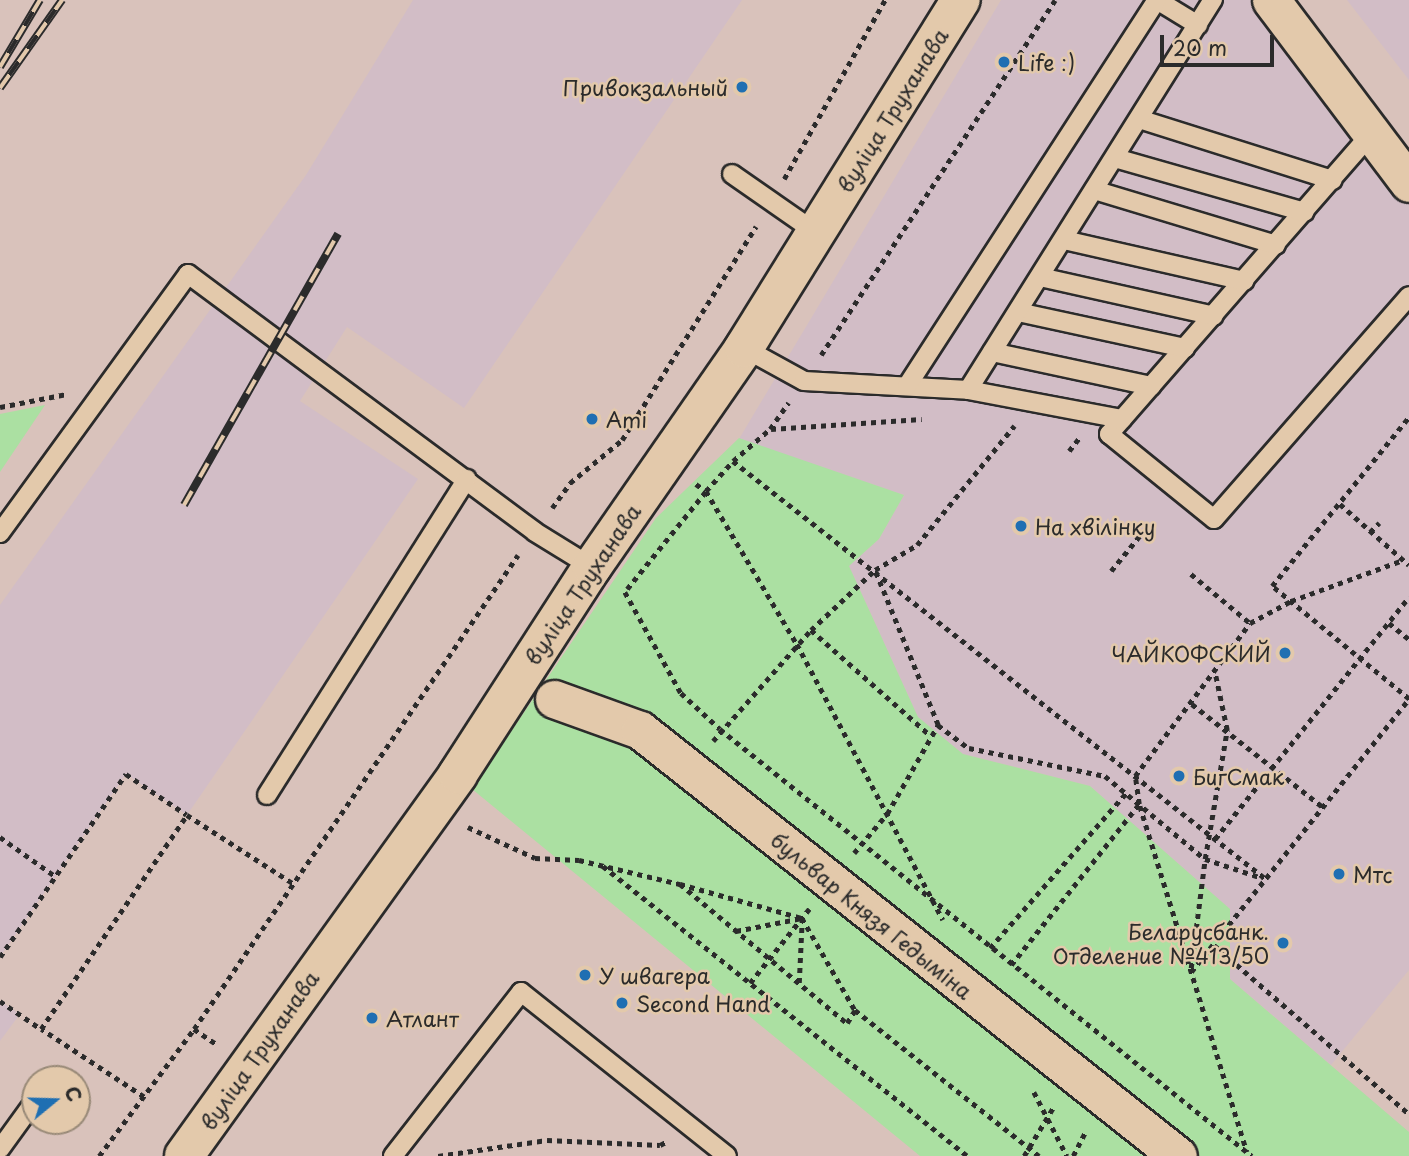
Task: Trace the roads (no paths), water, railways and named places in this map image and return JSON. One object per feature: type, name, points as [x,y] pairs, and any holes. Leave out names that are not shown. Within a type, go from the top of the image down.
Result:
[{"type":"main road","name":"вуліца Труханава","points":[[184,1156],[457,774],[592,567],[744,348],[961,0]]},
{"type":"street","points":[[1271,0],[1370,135],[1409,183]]},
{"type":"street","name":"бульвар Князя Гедыміна","points":[[554,699],[640,730],[1178,1156]]},
{"type":"lane","points":[[906,386],[1157,0],[1198,25]]},
{"type":"lane","points":[[968,390],[1213,0]]},
{"type":"lane","points":[[1139,119],[1333,180]]},
{"type":"lane","points":[[1370,135],[1110,434],[1214,519],[1409,296]]},
{"type":"lane","points":[[1115,158],[1304,212]]},
{"type":"lane","points":[[732,174],[815,232]]},
{"type":"lane","points":[[1094,190],[1276,245]]},
{"type":"lane","points":[[1063,240],[1244,281]]},
{"type":"lane","points":[[0,533],[188,274],[535,532],[592,567]]},
{"type":"lane","points":[[1040,277],[1214,316]]},
{"type":"lane","points":[[1018,312],[1185,348]]},
{"type":"lane","points":[[744,348],[804,382],[968,390],[1122,419]]},
{"type":"lane","points":[[992,352],[1152,386]]},
{"type":"lane","points":[[267,795],[467,479]]},
{"type":"lane","points":[[393,1156],[521,992],[727,1156]]},
{"type":"lane","points":[[0,1149],[21,1120]]},
{"type":"railway","points":[[0,67],[40,0]]},
{"type":"railway","points":[[0,88],[62,0]]},
{"type":"railway","points":[[184,505],[338,234]]},
{"type":"place","name":"Life :)","points":[[1004,62]]},
{"type":"place","name":"Привокзальный","points":[[742,87]]},
{"type":"place","name":"Ami","points":[[592,419]]},
{"type":"place","name":"На хвілінку","points":[[1021,526]]},
{"type":"place","name":"ЧАЙКОФСКИЙ","points":[[1285,653]]},
{"type":"place","name":"БигСмак","points":[[1179,776]]},
{"type":"place","name":"Мтс","points":[[1339,874]]},
{"type":"place","name":"Беларусбанк. Отделение №413/50","points":[[1283,943]]},
{"type":"place","name":"У швагера","points":[[585,975]]},
{"type":"place","name":"Second Hand","points":[[622,1003]]},
{"type":"place","name":"Атлант","points":[[372,1018]]}]
